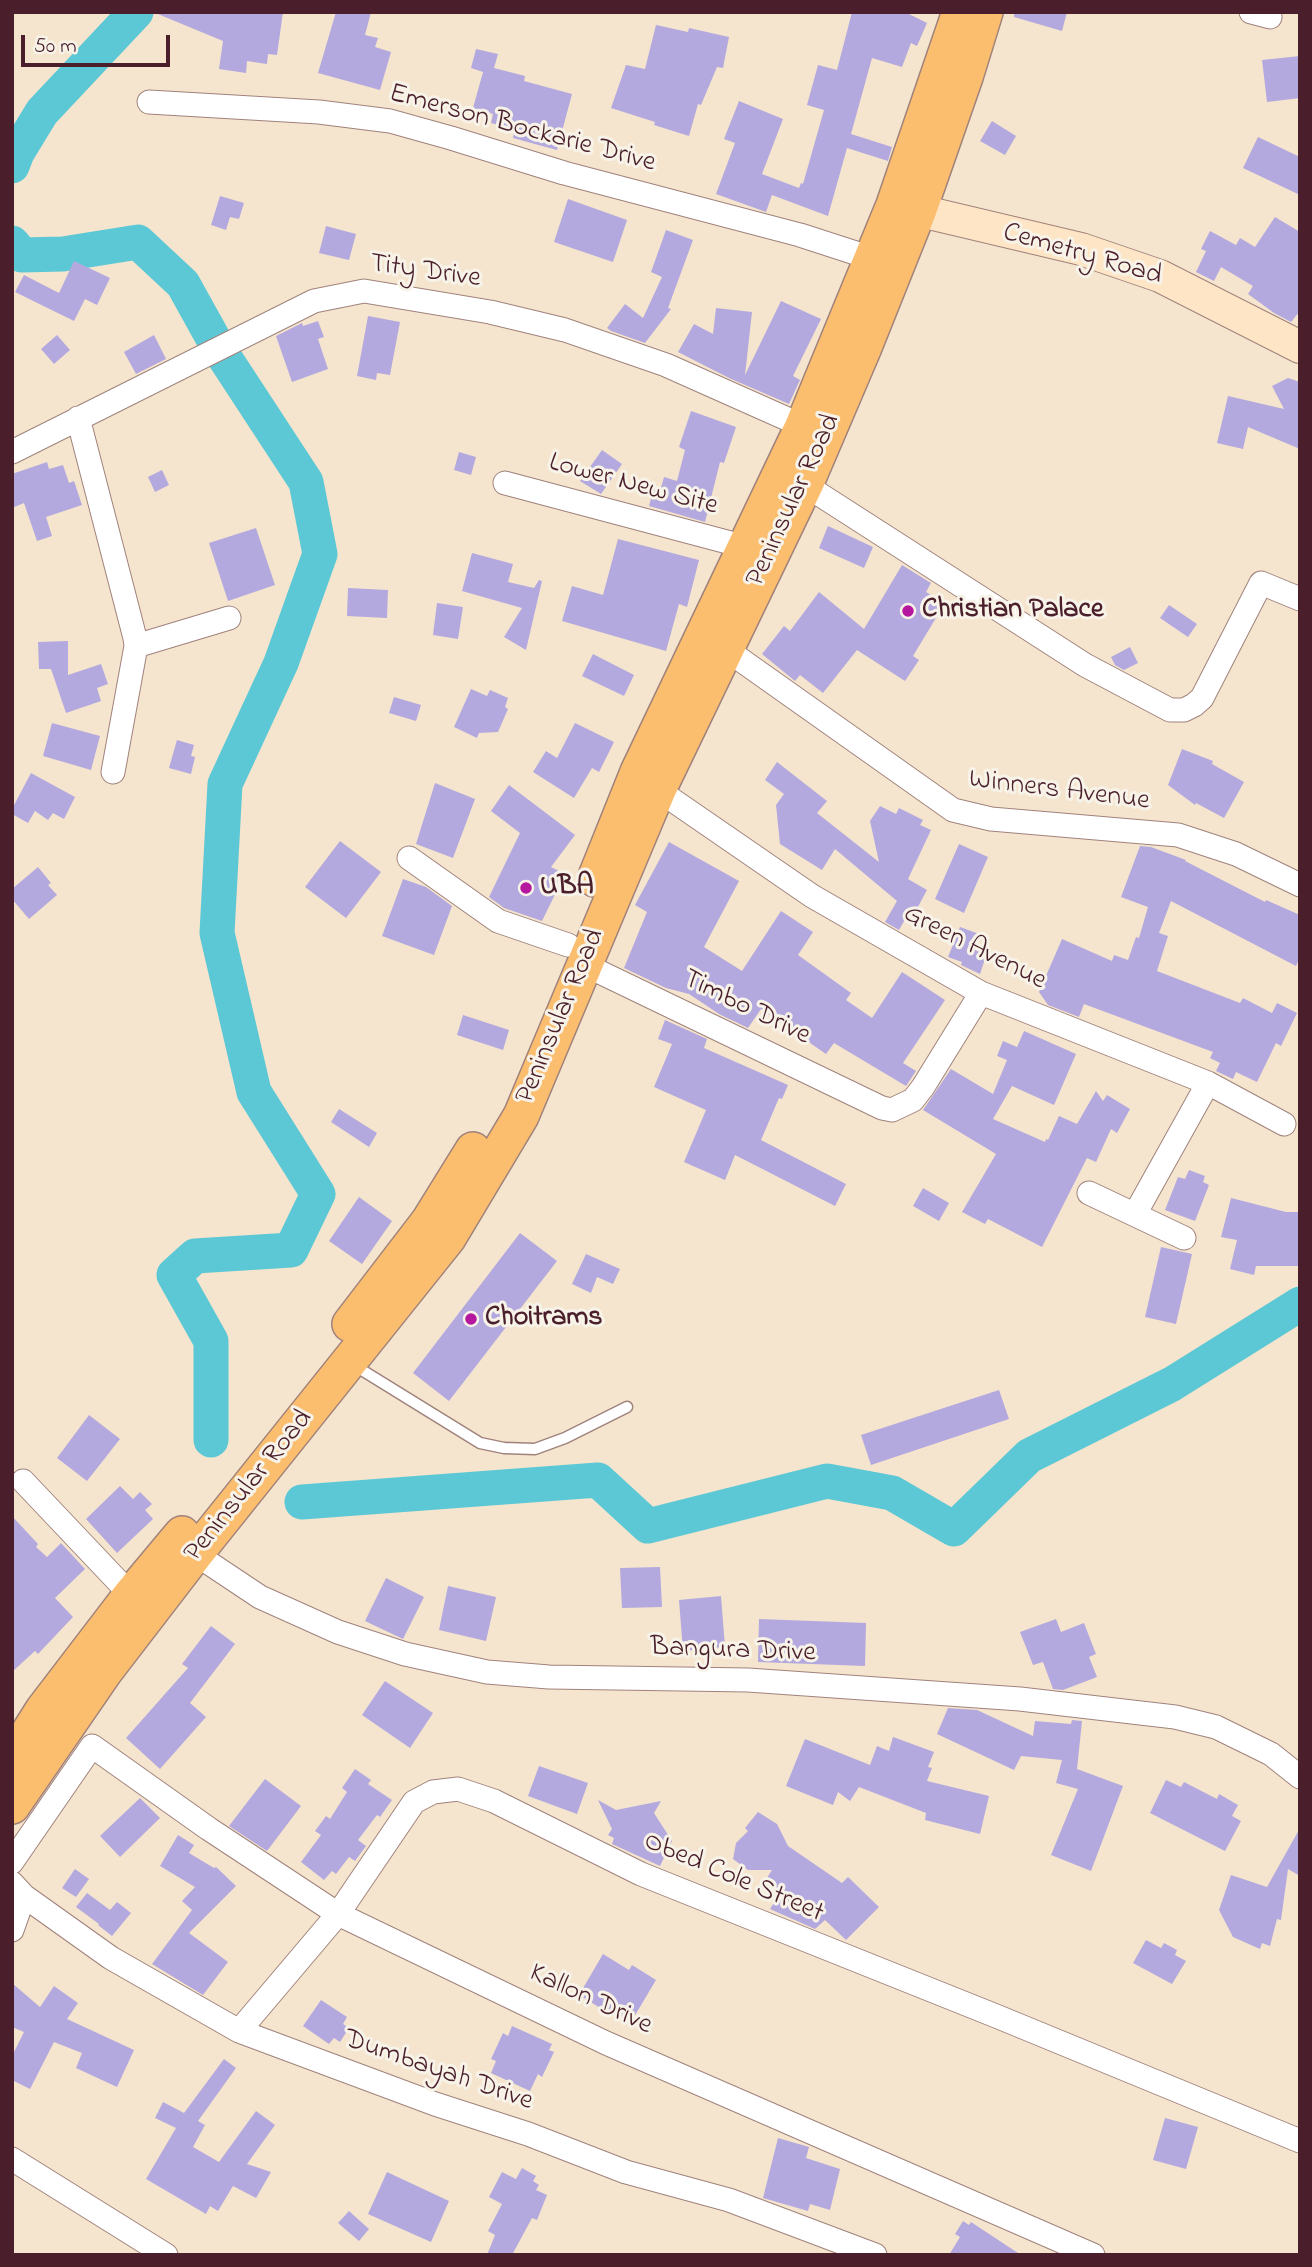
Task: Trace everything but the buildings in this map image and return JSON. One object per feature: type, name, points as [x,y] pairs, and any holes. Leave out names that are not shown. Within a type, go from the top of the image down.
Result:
[{"type":"main road","name":"Peninsular Road","points":[[12,1759],[43,1710],[131,1595],[186,1548],[349,1363],[448,1238],[521,1116],[638,772],[715,642],[793,480],[906,208],[965,77],[964,13]]},
{"type":"main road","name":"Peninsular Road","points":[[12,1806],[186,1548],[301,1388],[429,1221],[500,1108],[658,790],[715,642],[746,547],[793,480],[803,426],[872,258],[906,208]]},
{"type":"street","name":"Emerson Bockarie Drive","points":[[149,102],[319,112],[390,121],[564,173],[800,235],[872,258]]},
{"type":"street","name":"Cemetry Road","points":[[906,208],[1081,249],[1160,276],[1300,347]]},
{"type":"street","name":"Tity Drive","points":[[12,452],[314,301],[364,291],[490,312],[565,330],[666,365],[803,426]]},
{"type":"street","points":[[78,418],[136,646],[113,772]]},
{"type":"street","points":[[793,480],[1085,665],[1170,710],[1184,710],[1202,698],[1261,583],[1300,599]]},
{"type":"street","name":"Lower New Site","points":[[505,483],[746,547]]},
{"type":"street","points":[[136,646],[229,618]]},
{"type":"street","name":"Winners Avenue","points":[[715,642],[953,810],[990,819],[1178,835],[1236,854],[1300,885]]},
{"type":"street","name":"Green Avenue","points":[[658,790],[811,896],[981,993],[1208,1083],[1284,1124]]},
{"type":"street","name":"Timbo Drive","points":[[409,858],[498,921],[577,955],[881,1108],[892,1110],[913,1100],[981,993]]},
{"type":"street","points":[[1135,1214],[1208,1083]]},
{"type":"street","points":[[1089,1193],[1184,1238]]},
{"type":"street","points":[[23,1481],[131,1595]]},
{"type":"street","name":"Bangura Drive","points":[[186,1548],[260,1597],[338,1632],[405,1654],[487,1672],[549,1677],[748,1680],[1020,1699],[1175,1717],[1216,1727],[1271,1754],[1300,1777]]},
{"type":"street","name":"Kallon Drive","points":[[12,1862],[92,1746],[209,1829],[338,1914],[606,2043],[1093,2255]]},
{"type":"street","name":"Obed Cole Street","points":[[239,2031],[338,1914],[414,1802],[433,1792],[458,1788],[494,1801],[641,1874],[1300,2141]]},
{"type":"street","points":[[12,1930],[18,1890]]},
{"type":"street","name":"Dumbayah Drive","points":[[18,1890],[111,1958],[239,2031],[334,2068],[528,2134],[626,2172],[729,2200],[875,2255]]},
{"type":"street","points":[[12,2159],[166,2255]]},
{"type":"lane","points":[[349,1363],[480,1443],[504,1448],[535,1449],[565,1438],[628,1407]]},
{"type":"waterway","points":[[12,166],[42,112],[136,12]]},
{"type":"waterway","points":[[12,243],[22,255],[63,254],[138,242],[183,284],[219,349],[306,482],[320,554],[281,663],[225,784],[217,933],[254,1092],[318,1194],[291,1250],[195,1256],[174,1275],[211,1341],[211,1440]]},
{"type":"waterway","points":[[302,1502],[598,1480],[648,1526],[827,1481],[892,1493],[954,1529],[1029,1456],[1172,1384],[1300,1304]]},
{"type":"place","name":"Christian Palace","points":[[908,611]]},
{"type":"place","name":"UBA","points":[[526,888]]},
{"type":"place","name":"Choitrams","points":[[471,1319]]}]
